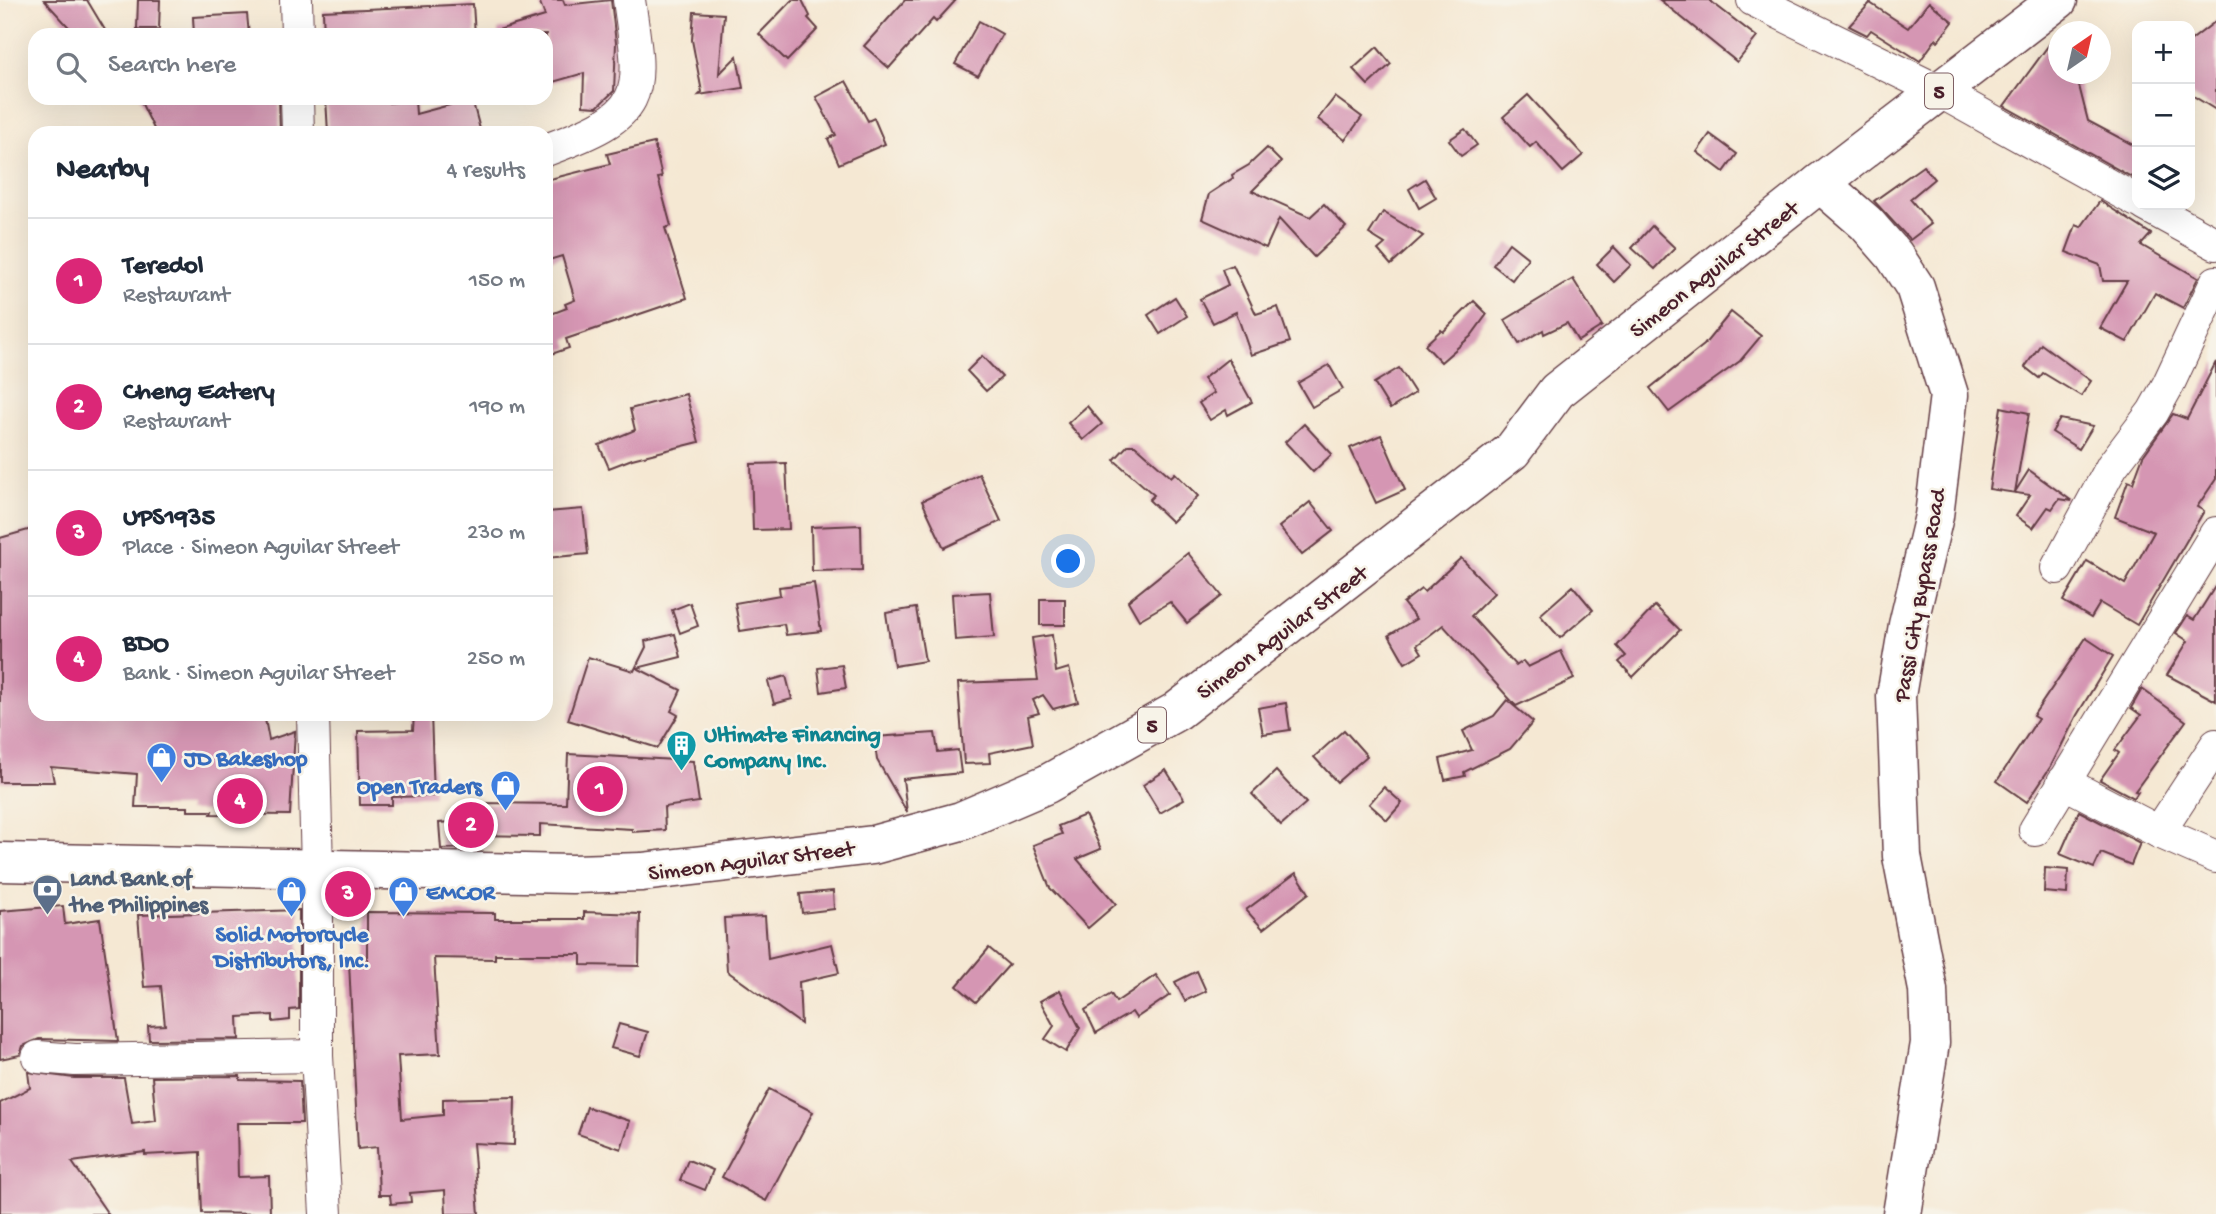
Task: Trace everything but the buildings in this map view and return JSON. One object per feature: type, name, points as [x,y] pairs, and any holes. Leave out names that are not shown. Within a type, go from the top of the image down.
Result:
[{"type":"main road","name":"Simeon Aguilar Street","points":[[0,862],[572,874],[642,872],[873,845],[961,821],[1047,784],[1177,711],[1512,451],[1558,391],[1820,183],[2058,0]]},
{"type":"main road","name":"Passi City Bypass Road","points":[[1820,183],[1866,223],[1894,255],[1915,287],[1949,395],[1934,516],[1908,625],[1896,696],[1902,856],[1928,990],[1930,1043],[1902,1214]]},
{"type":"street","points":[[296,0],[297,28]]},
{"type":"street","points":[[553,147],[582,136],[625,110],[637,88],[638,60],[629,0]]},
{"type":"street","points":[[1753,0],[1939,91],[2132,198]]},
{"type":"street","points":[[297,105],[298,126]]},
{"type":"street","points":[[2154,210],[2216,244]]},
{"type":"street","points":[[2057,568],[2112,466],[2153,412],[2216,282]]},
{"type":"street","points":[[2035,830],[2216,533]]},
{"type":"street","points":[[313,721],[317,869],[317,1056],[326,1214]]},
{"type":"street","points":[[2159,832],[2216,745]]},
{"type":"street","points":[[2063,782],[2159,832],[2216,857]]},
{"type":"street","points":[[38,1057],[75,1060],[317,1056]]},
{"type":"place","name":"Ultimate Financing Company Inc.","points":[[681,773]]},
{"type":"place","name":"JD Bakeshop","points":[[161,784]]},
{"type":"place","name":"Teredol","points":[[600,789]]},
{"type":"place","name":"BDO","points":[[240,801]]},
{"type":"place","name":"Open Traders","points":[[505,812]]},
{"type":"place","name":"Cheng Eatery","points":[[471,825]]},
{"type":"place","name":"UPS1935","points":[[348,894]]},
{"type":"place","name":"Land Bank of the Philippines","points":[[47,917]]},
{"type":"place","name":"EMCOR","points":[[403,918]]},
{"type":"place","name":"Solid Motorcycle Distributors, Inc.","points":[[292,919]]}]
